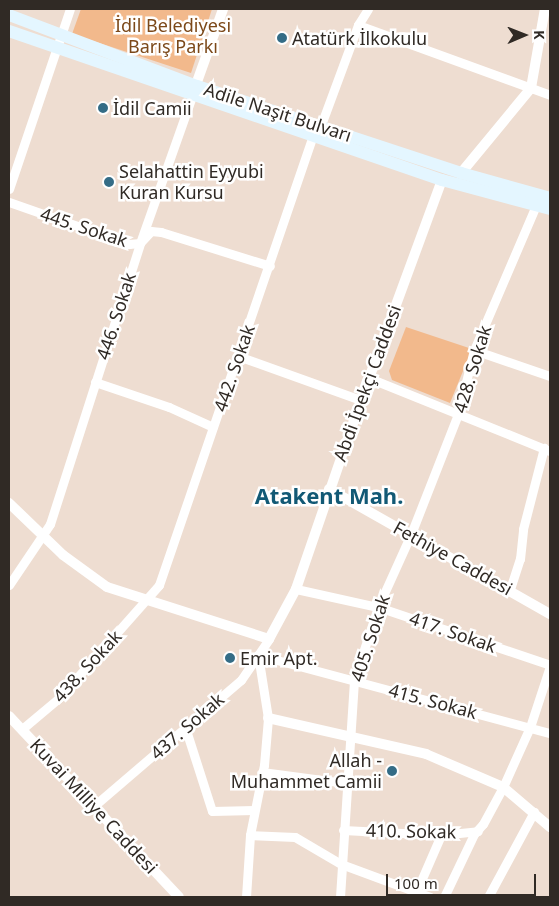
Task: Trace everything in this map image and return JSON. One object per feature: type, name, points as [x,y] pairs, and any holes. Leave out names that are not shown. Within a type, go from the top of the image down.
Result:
[{"type":"main road","name":"Adile Naşit Bulvarı","points":[[9,15],[62,33],[194,91],[321,125],[461,173],[550,198]]},
{"type":"main road","name":"Adile Naşit Bulvarı","points":[[9,31],[194,91],[442,180],[550,209]]},
{"type":"street","points":[[9,189],[70,9]]},
{"type":"street","points":[[194,91],[222,9]]},
{"type":"street","points":[[321,125],[358,25],[368,9]]},
{"type":"street","points":[[461,173],[531,88],[545,9]]},
{"type":"street","points":[[358,25],[550,95]]},
{"type":"street","name":"446. Sokak","points":[[9,585],[50,524],[140,242],[194,91]]},
{"type":"street","name":"442. Sokak","points":[[149,598],[159,585],[270,266],[313,135]]},
{"type":"street","name":"Abdi İpekçi Caddesi","points":[[270,639],[296,589],[329,489],[442,180]]},
{"type":"street","name":"445. Sokak","points":[[9,202],[129,244],[140,242],[151,231],[161,232],[270,266]]},
{"type":"street","name":"428. Sokak","points":[[412,534],[458,414],[474,350],[536,205]]},
{"type":"street","points":[[474,350],[550,376]]},
{"type":"street","points":[[238,356],[361,400]]},
{"type":"street","points":[[370,378],[547,449],[523,528],[520,559],[510,589]]},
{"type":"street","points":[[95,382],[169,407],[213,426]]},
{"type":"street","name":"Fethiye Caddesi","points":[[329,489],[510,589],[550,614]]},
{"type":"street","points":[[9,503],[43,536],[107,587],[149,598],[236,631],[270,639]]},
{"type":"street","name":"405. Sokak","points":[[340,897],[342,830],[354,680],[378,607],[412,534]]},
{"type":"street","name":"417. Sokak","points":[[296,589],[378,607],[550,666]]},
{"type":"street","name":"438. Sokak","points":[[22,729],[59,698],[149,598]]},
{"type":"street","name":"437. Sokak","points":[[95,805],[241,680],[270,639]]},
{"type":"street","points":[[246,897],[250,835],[262,772],[268,718],[258,655]]},
{"type":"street","name":"415. Sokak","points":[[258,655],[550,733]]},
{"type":"street","points":[[444,897],[474,834],[503,787],[530,727],[550,666]]},
{"type":"street","name":"Kuvai Milliye Caddesi","points":[[9,716],[95,805],[179,897]]},
{"type":"street","points":[[268,718],[349,734],[426,754],[503,787],[550,827]]},
{"type":"street","points":[[185,727],[212,811],[254,810]]},
{"type":"street","points":[[262,772],[346,783]]},
{"type":"street","points":[[488,897],[534,812]]},
{"type":"street","name":"410. Sokak","points":[[342,830],[441,835],[478,830]]},
{"type":"street","points":[[250,835],[295,837],[342,864],[416,894],[430,897]]},
{"type":"street","points":[[416,894],[441,835]]},
{"type":"green space","name":"İdil Belediyesi Barış Parkı","points":[[81,9],[212,9],[191,73],[72,34]]},
{"type":"green space","points":[[406,327],[472,349],[450,403],[392,380],[389,371]]},
{"type":"place","name":"Atatürk İlkokulu","points":[[282,38]]},
{"type":"place","name":"İdil Camii","points":[[103,108]]},
{"type":"place","name":"Selahattin Eyyubi Kuran Kursu","points":[[109,182]]},
{"type":"place","name":"Emir Apt.","points":[[230,658]]},
{"type":"place","name":"Allah - Muhammet Camii","points":[[392,771]]},
{"type":"district","name":"Atakent Mah.","points":[[329,496]]}]
